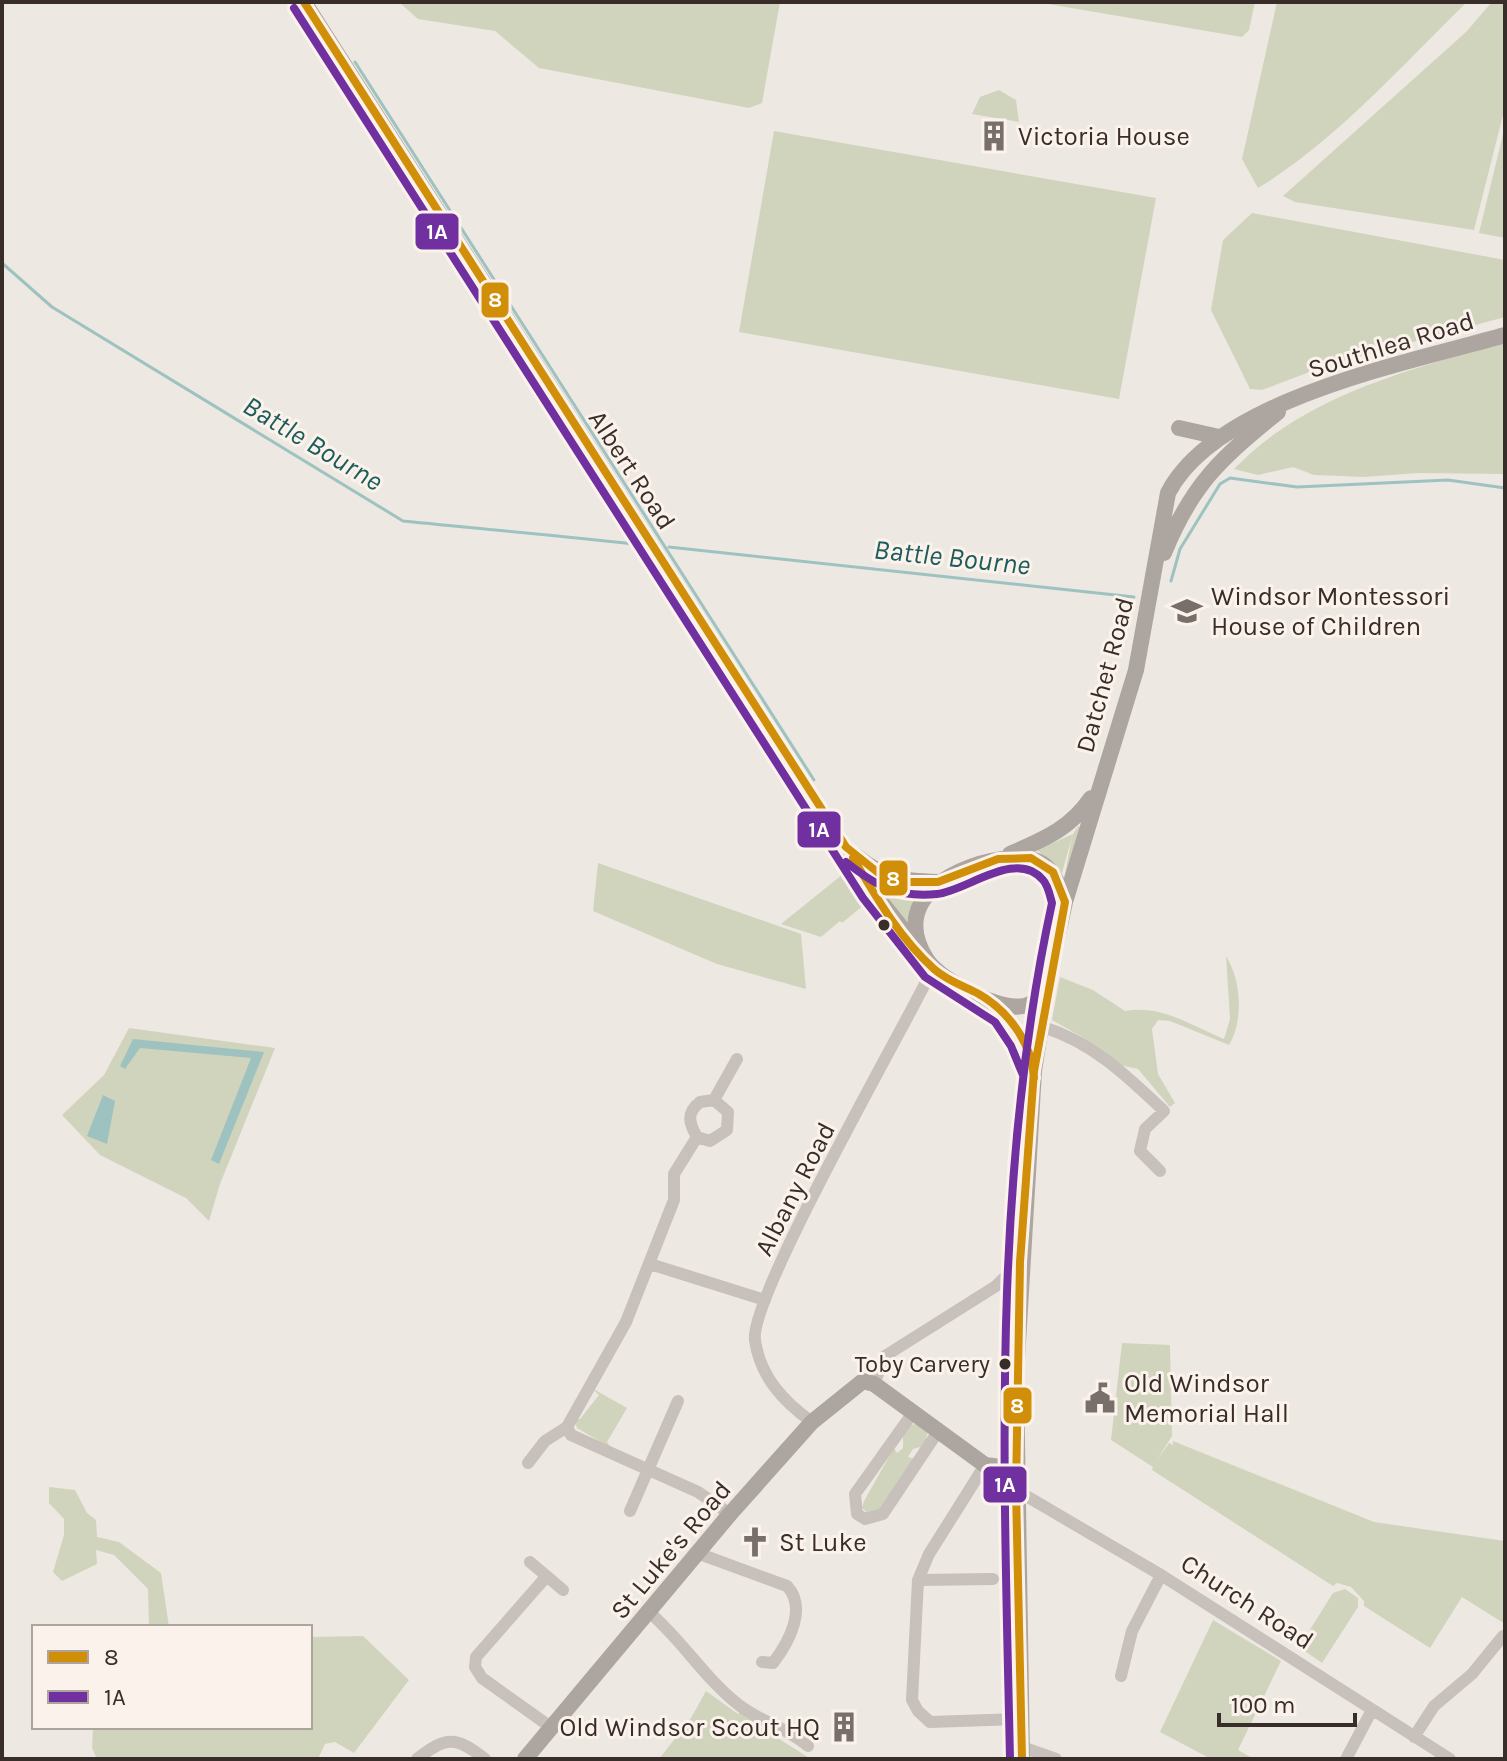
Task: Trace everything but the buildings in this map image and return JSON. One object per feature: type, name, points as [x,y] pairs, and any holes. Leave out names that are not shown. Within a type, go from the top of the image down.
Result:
[{"type":"main road","name":"Albert Road","points":[[304,2],[873,892],[930,963]]},
{"type":"main road","name":"Southlea Road","points":[[1156,573],[1161,523],[1168,493],[1180,471],[1219,437],[1252,416],[1291,401],[1505,335]]},
{"type":"main road","name":"Southlea Road","points":[[1156,573],[1177,522],[1201,480],[1229,451],[1291,401]]},
{"type":"main road","points":[[1179,428],[1219,437]]},
{"type":"main road","points":[[1180,471],[1201,480]]},
{"type":"main road","name":"Datchet Road","points":[[1065,902],[1097,788],[1136,670],[1156,573]]},
{"type":"main road","name":"Datchet Road","points":[[998,859],[1069,825],[1097,788]]},
{"type":"main road","points":[[846,847],[881,875],[909,882],[938,882]]},
{"type":"main road","points":[[1022,1753],[1016,1490],[1020,1262],[1034,1071],[1048,980],[1065,902],[1056,877],[1044,863],[1031,858],[998,859],[938,882],[929,890],[916,923],[930,963],[954,984],[987,999],[1024,1006],[1037,999],[1048,980]]},
{"type":"main road","points":[[987,999],[1008,1019],[1024,1043],[1034,1071]]},
{"type":"main road","points":[[868,1382],[985,1465],[1016,1469]]},
{"type":"main road","name":"St Luke's Road","points":[[525,1759],[730,1514],[812,1422],[868,1382]]},
{"type":"street","name":"Albany Road","points":[[812,1422],[773,1388],[755,1341],[755,1323],[930,963]]},
{"type":"street","points":[[1043,1027],[1071,1036],[1106,1059],[1164,1111],[1145,1129],[1140,1151],[1160,1171]]},
{"type":"street","points":[[714,1100],[737,1059]]},
{"type":"street","points":[[714,1100],[728,1112],[727,1130],[710,1141],[697,1137],[689,1124],[690,1113],[700,1102],[714,1100]]},
{"type":"street","points":[[528,1463],[545,1441],[567,1427],[626,1322],[674,1200],[674,1174],[697,1137]]},
{"type":"street","name":"St Luke's Road","points":[[868,1382],[885,1356],[996,1286],[1020,1262]]},
{"type":"street","points":[[650,1264],[765,1300]]},
{"type":"street","points":[[630,1511],[646,1477],[646,1468],[678,1401]]},
{"type":"street","points":[[912,1414],[855,1494],[857,1514],[865,1519],[883,1514],[937,1433]]},
{"type":"street","points":[[567,1427],[571,1435],[698,1492],[730,1514]]},
{"type":"street","points":[[985,1465],[929,1554],[918,1580],[912,1700],[930,1722],[1020,1719]]},
{"type":"street","name":"Church Road","points":[[1016,1490],[1161,1575],[1450,1759]]},
{"type":"street","points":[[697,1553],[787,1586],[797,1596],[799,1608],[781,1653],[773,1663],[762,1662]]},
{"type":"street","points":[[530,1562],[563,1590]]},
{"type":"street","points":[[1121,1676],[1132,1631],[1161,1575]]},
{"type":"street","points":[[546,1577],[476,1657],[475,1667],[482,1678],[552,1728]]},
{"type":"street","points":[[918,1580],[993,1579]]},
{"type":"street","points":[[649,1612],[675,1634],[743,1708],[789,1729],[808,1746]]},
{"type":"street","points":[[1414,1737],[1434,1706],[1472,1674],[1503,1636]]},
{"type":"street","points":[[1346,1759],[1372,1710]]},
{"type":"street","points":[[417,1759],[443,1741],[457,1741],[485,1759]]},
{"type":"street","points":[[1022,1753],[1056,1759]]},
{"type":"green space","points":[[399,2],[780,2],[762,103],[749,108],[539,68],[495,31],[418,19]]},
{"type":"green space","points":[[1036,2],[1255,2],[1249,30],[1242,37]]},
{"type":"green space","points":[[1277,2],[1467,2],[1341,125],[1315,148],[1258,188],[1242,159]]},
{"type":"green space","points":[[1492,2],[1505,2],[1505,107],[1474,230],[1295,202],[1283,196],[1466,32]]},
{"type":"green space","points":[[999,90],[1016,100],[1019,122],[972,114],[980,97]]},
{"type":"green space","points":[[1505,126],[1505,238],[1479,233]]},
{"type":"green space","points":[[774,131],[1156,198],[1119,399],[739,332]]},
{"type":"green space","points":[[1252,213],[1505,260],[1505,317],[1328,365],[1262,390],[1250,389],[1211,310],[1223,240]]},
{"type":"green space","points":[[1505,342],[1505,474],[1418,473],[1364,477],[1314,475],[1293,467],[1258,475],[1234,469],[1262,443],[1293,422],[1360,388]]},
{"type":"green space","points":[[1078,826],[1064,879],[1072,837],[1062,873],[1037,850],[1073,834]]},
{"type":"green space","points":[[598,863],[801,934],[806,989],[717,964],[593,911]]},
{"type":"green space","points":[[848,870],[870,900],[842,923],[840,921],[821,937],[781,924]]},
{"type":"green space","points":[[886,881],[924,886],[913,927],[907,920],[904,923],[886,897],[889,894],[884,887]]},
{"type":"green space","points":[[1226,956],[1235,976],[1239,1000],[1237,1024],[1229,1045],[1170,1021],[1158,1020],[1152,1029],[1158,1074],[1175,1103],[1170,1107],[1138,1069],[1115,1064],[1082,1037],[1052,1020],[1060,977],[1093,990],[1125,1011],[1164,1013],[1224,1039],[1230,1019]]},
{"type":"green space","points":[[129,1028],[275,1048],[220,1184],[209,1221],[186,1198],[100,1155],[62,1115],[104,1075]]},
{"type":"green space","points":[[1122,1343],[1170,1345],[1172,1436],[1157,1460],[1169,1443],[1173,1445],[1173,1441],[1374,1522],[1505,1541],[1505,1624],[1462,1597],[1430,1648],[1364,1606],[1364,1601],[1351,1587],[1337,1583],[1333,1586],[1152,1470],[1153,1467],[1111,1440]]},
{"type":"green space","points":[[590,1387],[627,1408],[607,1442],[611,1448],[577,1428],[574,1419],[580,1419],[599,1395]]},
{"type":"green space","points":[[917,1424],[928,1432],[924,1446],[913,1449],[908,1457],[915,1459],[880,1511],[870,1515],[862,1508],[864,1501],[894,1448],[897,1453],[903,1448],[903,1433],[909,1425]]},
{"type":"green space","points":[[49,1487],[75,1490],[87,1513],[96,1520],[97,1537],[119,1542],[161,1573],[169,1625],[149,1625],[148,1589],[114,1555],[96,1550],[97,1564],[62,1581],[53,1572],[64,1535],[64,1519],[49,1503]]},
{"type":"green space","points":[[1345,1589],[1358,1598],[1358,1607],[1322,1663],[1299,1647],[1333,1593]]},
{"type":"green space","points":[[1213,1620],[1281,1661],[1238,1750],[1254,1759],[1211,1759],[1160,1732]]},
{"type":"green space","points":[[363,1636],[409,1680],[354,1753],[335,1742],[325,1744],[318,1759],[97,1759],[92,1748],[93,1729],[312,1729],[312,1637]]},
{"type":"green space","points":[[706,1691],[738,1714],[742,1709],[757,1725],[811,1759],[659,1759],[691,1718]]},
{"type":"water","points":[[133,1039],[264,1052],[219,1164],[211,1160],[251,1058],[140,1048],[125,1069],[120,1066]]},
{"type":"water","points":[[103,1095],[115,1101],[107,1144],[87,1136]]},
{"type":"waterway","points":[[355,62],[814,780]]},
{"type":"waterway","name":"Battle Bourne","points":[[2,263],[52,307],[403,521],[644,545]]},
{"type":"waterway","name":"Battle Bourne","points":[[1171,581],[1180,549],[1220,484],[1230,478],[1297,487],[1448,480],[1505,488]]},
{"type":"waterway","name":"Battle Bourne","points":[[669,547],[1134,597]]},
{"type":"transit line","name":"8","points":[[304,2],[846,847],[881,875],[909,882],[938,882],[998,859],[1031,858],[1053,872],[1065,902],[1034,1071],[1020,1262],[1016,1490],[1022,1759]]},
{"type":"transit line","name":"1A","points":[[294,8],[863,898],[925,977],[995,1022],[1011,1046],[1023,1075]]},
{"type":"transit line","name":"8","points":[[853,858],[889,917],[922,957],[944,976],[988,1000],[1008,1018],[1029,1052],[1034,1078]]},
{"type":"transit line","name":"1A","points":[[846,862],[867,878],[888,888],[923,895],[949,891],[991,874],[1019,868],[1032,871],[1043,880],[1052,903],[1032,1009],[1010,1222],[1005,1437],[1010,1759]]},
{"type":"place","name":"Victoria House","points":[[994,136]]},
{"type":"place","name":"Windsor Montessori House of Children","points":[[1187,611]]},
{"type":"place","name":"Toby Carvery","points":[[1005,1364]]},
{"type":"place","name":"Old Windsor Memorial Hall","points":[[1100,1398]]},
{"type":"place","name":"St Luke","points":[[755,1542]]},
{"type":"place","name":"Old Windsor Scout HQ","points":[[844,1727]]}]
